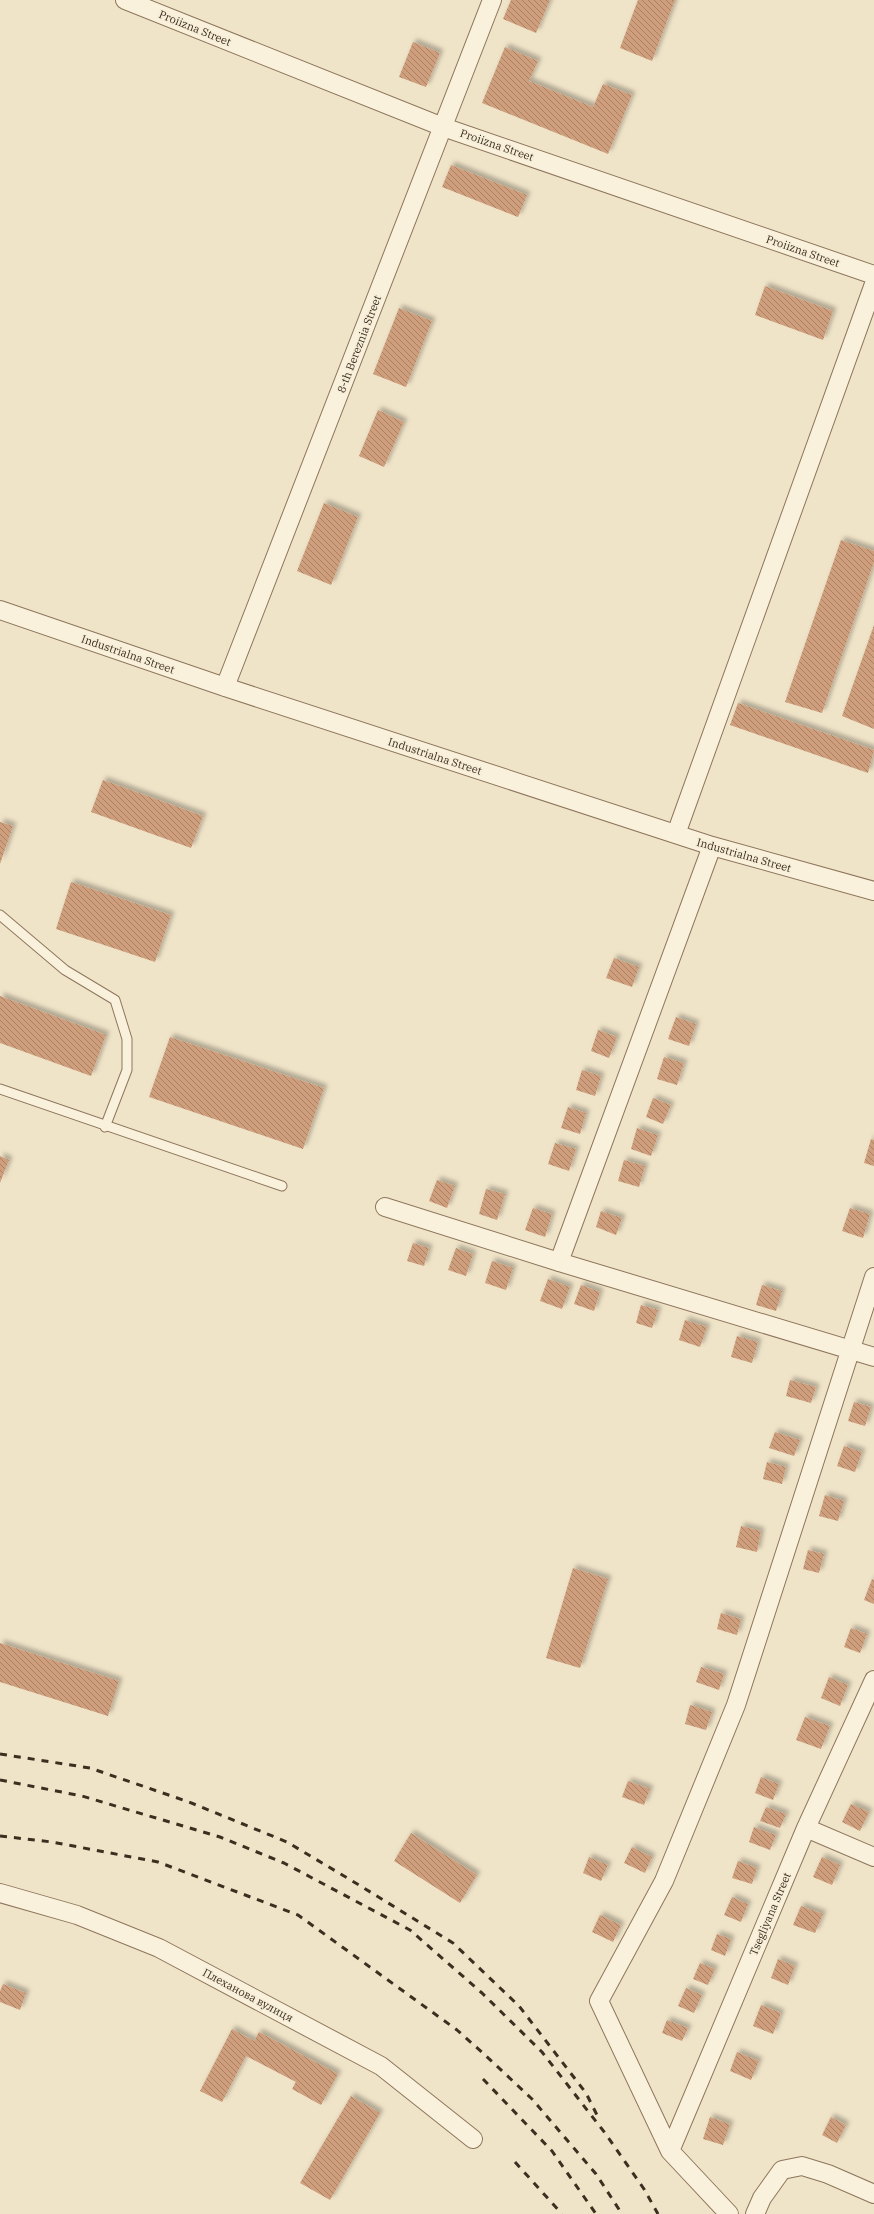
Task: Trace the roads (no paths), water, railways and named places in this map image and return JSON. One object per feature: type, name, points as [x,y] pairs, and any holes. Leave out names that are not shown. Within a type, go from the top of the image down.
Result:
[{"type":"street","name":"Proiizna Street","points":[[125,0],[443,126],[874,275]]},
{"type":"street","name":"8-th Bereznia Street","points":[[225,687],[492,0]]},
{"type":"street","points":[[676,834],[874,284]]},
{"type":"street","name":"Industrialna Street","points":[[0,610],[225,687],[712,846],[874,891]]},
{"type":"street","points":[[559,1262],[712,846]]},
{"type":"street","points":[[385,1207],[559,1262],[874,1357]]},
{"type":"street","points":[[729,2214],[670,2151],[599,2001],[664,1881],[736,1705],[874,1277]]},
{"type":"street","name":"Tsegliyana Street","points":[[670,2151],[806,1828],[874,1680]]},
{"type":"street","points":[[806,1828],[874,1857]]},
{"type":"street","name":"Плеханова вулиця","points":[[0,1893],[77,1916],[159,1948],[381,2066],[473,2140]]},
{"type":"street","points":[[755,2214],[762,2198],[782,2170],[802,2166],[828,2174],[874,2194]]},
{"type":"lane","points":[[0,915],[65,970],[115,1000],[127,1039],[127,1070],[106,1127]]},
{"type":"lane","points":[[0,1089],[106,1127],[282,1186]]},
{"type":"railway","points":[[0,1754],[90,1768],[189,1802],[287,1842],[359,1885],[453,1943],[519,2006],[586,2093],[598,2117]]},
{"type":"railway","points":[[0,1780],[82,1796],[220,1837],[284,1863],[410,1930],[482,1993],[542,2052],[605,2133],[644,2189],[658,2214]]},
{"type":"railway","points":[[0,1836],[52,1842],[158,1862],[298,1915],[457,2030],[484,2054],[532,2099],[596,2174],[622,2214]]},
{"type":"railway","points":[[483,2079],[552,2151],[596,2214]]},
{"type":"railway","points":[[515,2162],[562,2214]]}]
